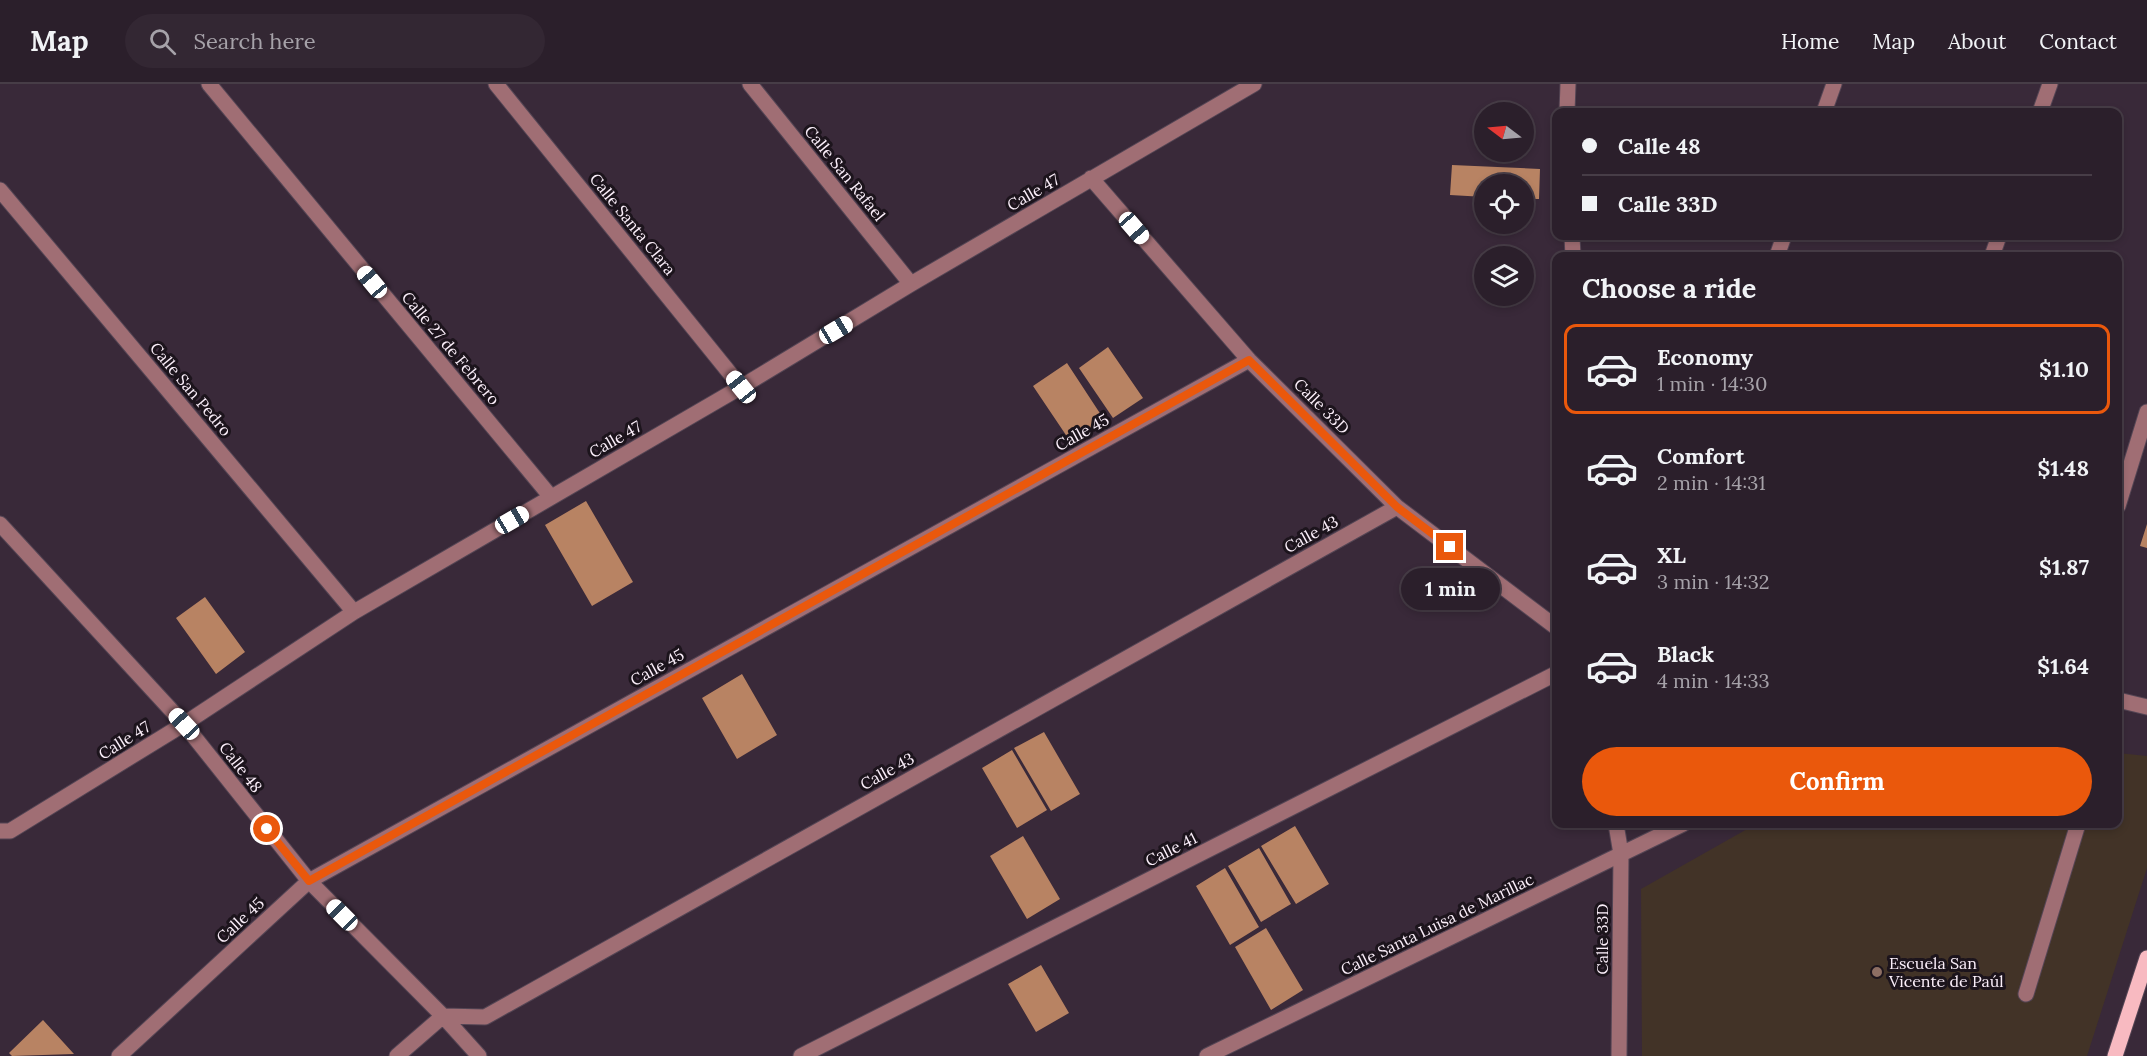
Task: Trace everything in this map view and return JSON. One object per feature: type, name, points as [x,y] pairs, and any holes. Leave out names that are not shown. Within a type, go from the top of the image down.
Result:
[{"type":"main road","points":[[2115,1056],[2147,958]]},
{"type":"street","name":"Calle 27 de Febrero","points":[[208,84],[551,497]]},
{"type":"street","name":"Calle Santa Clara","points":[[496,84],[741,387]]},
{"type":"street","name":"Calle San Rafael","points":[[750,84],[911,284]]},
{"type":"street","name":"Calle 47","points":[[0,831],[10,831],[184,724],[354,612],[1254,84]]},
{"type":"street","points":[[1567,108],[1568,84]]},
{"type":"street","points":[[1825,108],[1834,84]]},
{"type":"street","points":[[2041,108],[2049,84]]},
{"type":"street","name":"Calle 33D","points":[[1091,178],[1249,360],[1397,507],[1552,624]]},
{"type":"street","name":"Calle San Pedro","points":[[0,190],[354,612]]},
{"type":"street","name":"Calle 45","points":[[119,1056],[309,881],[1249,360]]},
{"type":"street","points":[[2122,493],[2147,412]]},
{"type":"street","name":"Calle 43","points":[[443,1016],[485,1017],[1397,507]]},
{"type":"street","name":"Calle 48","points":[[0,524],[184,724],[309,881],[443,1016],[479,1056]]},
{"type":"street","name":"Calle 41","points":[[801,1056],[1552,676]]},
{"type":"street","points":[[2122,701],[2147,707]]},
{"type":"street","name":"Calle 33D","points":[[1617,828],[1621,854],[1619,1056]]},
{"type":"street","name":"Calle Santa Luisa de Marillac","points":[[1207,1056],[1675,828]]},
{"type":"street","points":[[2026,994],[2077,828]]},
{"type":"street","points":[[397,1056],[443,1016]]},
{"type":"shaded area","name":"Escuela San Vicente de Paúl","points":[[2122,753],[2147,756],[2147,868],[2087,1056],[1642,1056],[1641,889],[1749,828],[2122,828]]},
{"type":"building","points":[[1452,165],[1540,169],[1539,199],[1534,199],[1534,174],[1474,174],[1474,196],[1450,195]]},
{"type":"building","points":[[1108,347],[1143,398],[1113,418],[1079,368]]},
{"type":"building","points":[[1067,363],[1105,421],[1072,444],[1033,386]]},
{"type":"building","points":[[586,501],[633,582],[592,606],[545,525]]},
{"type":"building","points":[[2147,524],[2147,548],[2140,546]]},
{"type":"building","points":[[205,597],[245,652],[216,674],[176,618]]},
{"type":"building","points":[[742,674],[777,735],[737,759],[702,698]]},
{"type":"building","points":[[1044,732],[1080,794],[1051,811],[1014,748]]},
{"type":"building","points":[[1012,750],[1047,810],[1017,828],[982,768]]},
{"type":"building","points":[[1295,826],[1329,884],[1296,904],[1261,846]]},
{"type":"building","points":[[1023,836],[1060,899],[1027,919],[990,856]]},
{"type":"building","points":[[1259,848],[1291,904],[1261,922],[1228,866]]},
{"type":"building","points":[[1225,868],[1259,927],[1230,945],[1196,886]]},
{"type":"building","points":[[1266,928],[1303,990],[1271,1010],[1235,947]]},
{"type":"building","points":[[1041,965],[1069,1013],[1036,1032],[1008,984]]},
{"type":"building","points":[[43,1020],[74,1054],[12,1056],[9,1053]]},
{"type":"place","name":"Escuela San Vicente de Paúl","points":[[1877,972]]},
{"type":"route","points":[[267,829],[309,881],[1249,360],[1397,507],[1450,547]]}]
